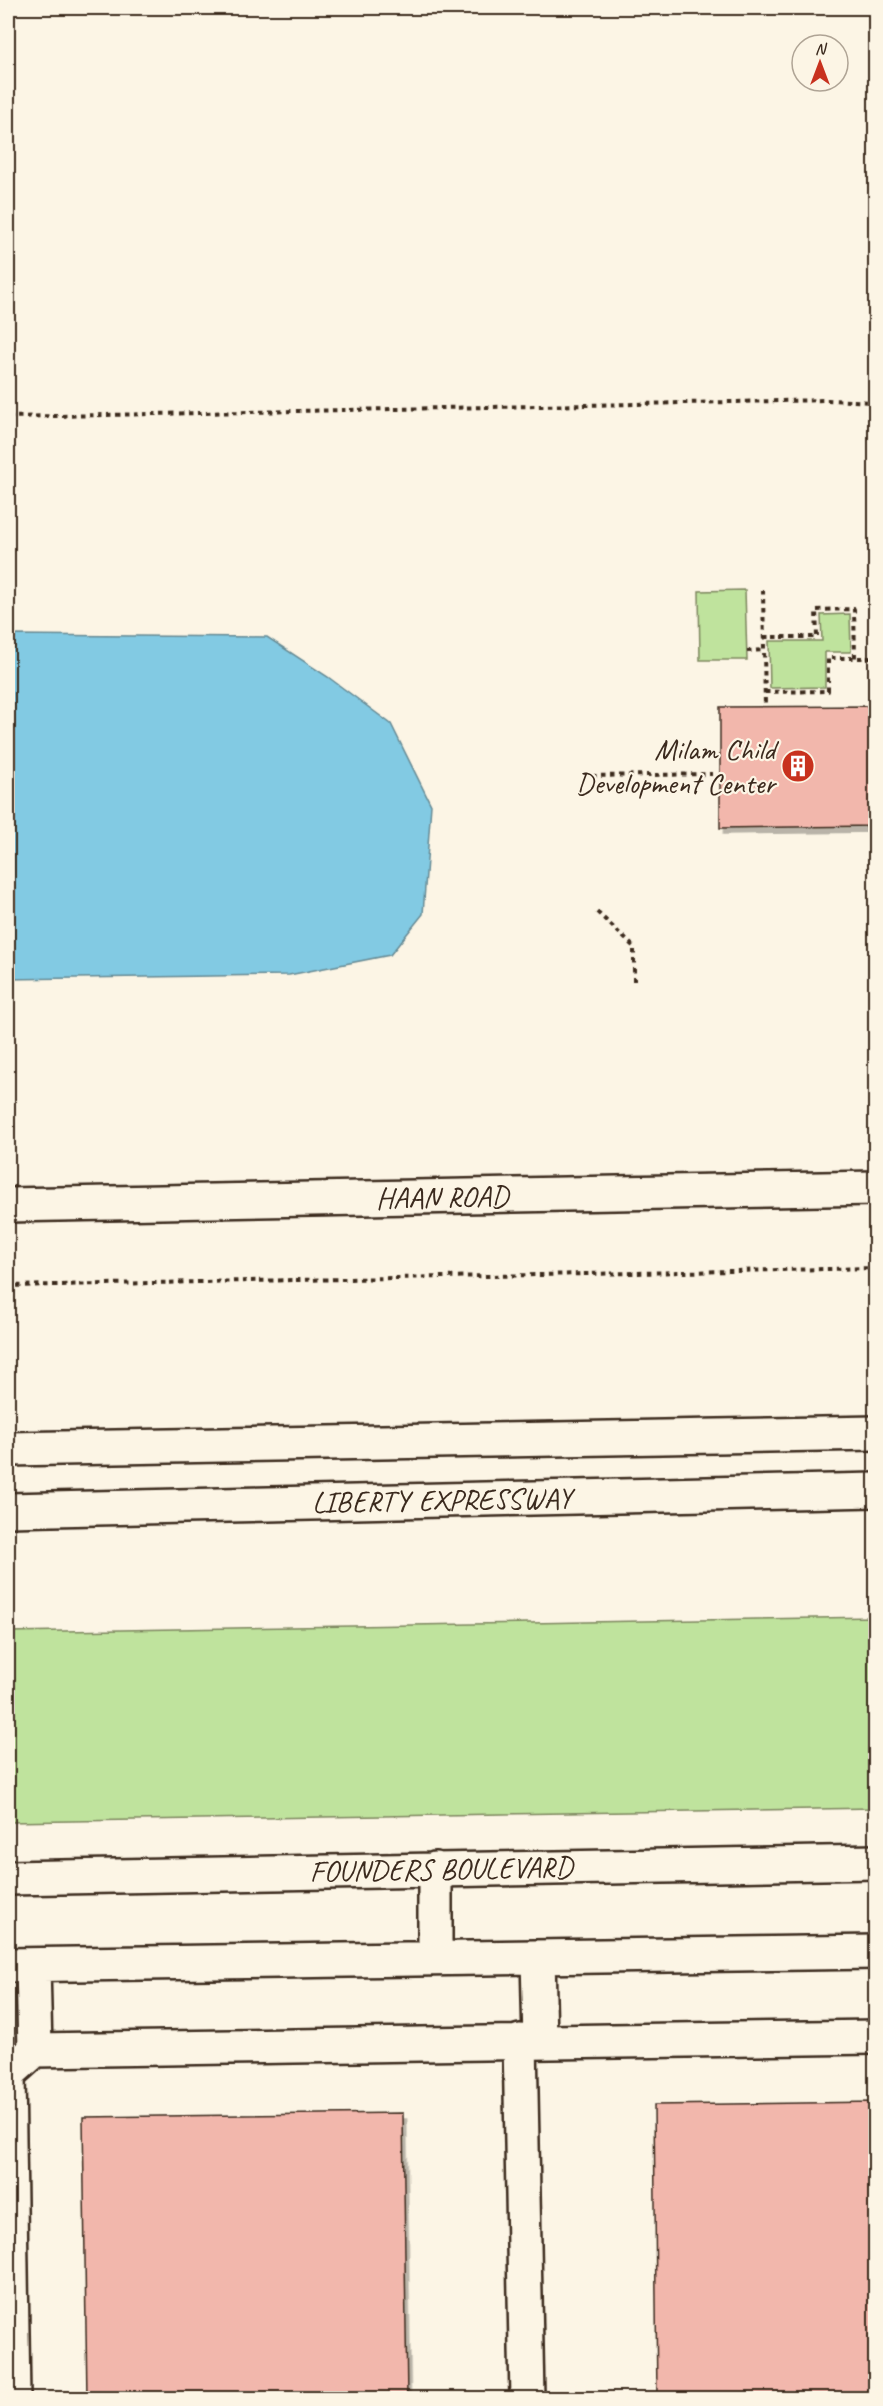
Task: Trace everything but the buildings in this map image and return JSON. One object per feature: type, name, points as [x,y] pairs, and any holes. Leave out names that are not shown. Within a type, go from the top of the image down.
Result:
[{"type":"main road","name":"HAAN ROAD","points":[[8,1205],[876,1188]]},
{"type":"main road","name":"LIBERTY EXPRESSWAY","points":[[8,1449],[876,1433]]},
{"type":"main road","name":"LIBERTY EXPRESSWAY","points":[[8,1510],[876,1490]]},
{"type":"main road","name":"FOUNDERS BOULEVARD","points":[[8,1878],[876,1862]]},
{"type":"main road","points":[[435,1869],[435,1958]]},
{"type":"main road","points":[[35,2049],[20,1965],[876,1952]]},
{"type":"main road","points":[[527,2398],[530,2041],[538,1957]]},
{"type":"main road","points":[[14,2398],[8,2074],[35,2049],[876,2037]]},
{"type":"path","points":[[8,417],[828,400],[876,402]]},
{"type":"path","points":[[763,590],[765,707]]},
{"type":"path","points":[[764,637],[816,637],[816,610],[854,609],[855,658]]},
{"type":"path","points":[[747,651],[764,650]]},
{"type":"path","points":[[765,692],[828,691],[828,658],[876,658]]},
{"type":"path","points":[[592,776],[712,774]]},
{"type":"path","points":[[597,912],[634,947],[634,981]]},
{"type":"path","points":[[8,1286],[876,1268]]},
{"type":"green space","points":[[745,590],[747,660],[700,660],[699,591]]},
{"type":"green space","points":[[850,614],[851,652],[825,652],[825,687],[770,688],[769,641],[822,641],[821,615]]},
{"type":"green space","points":[[875,1617],[875,1808],[8,1822],[8,1632]]},
{"type":"water","points":[[8,635],[267,637],[328,677],[391,724],[431,805],[423,914],[390,955],[289,975],[8,979]]},
{"type":"place","name":"Milam Child Development Center","points":[[798,766]]}]
